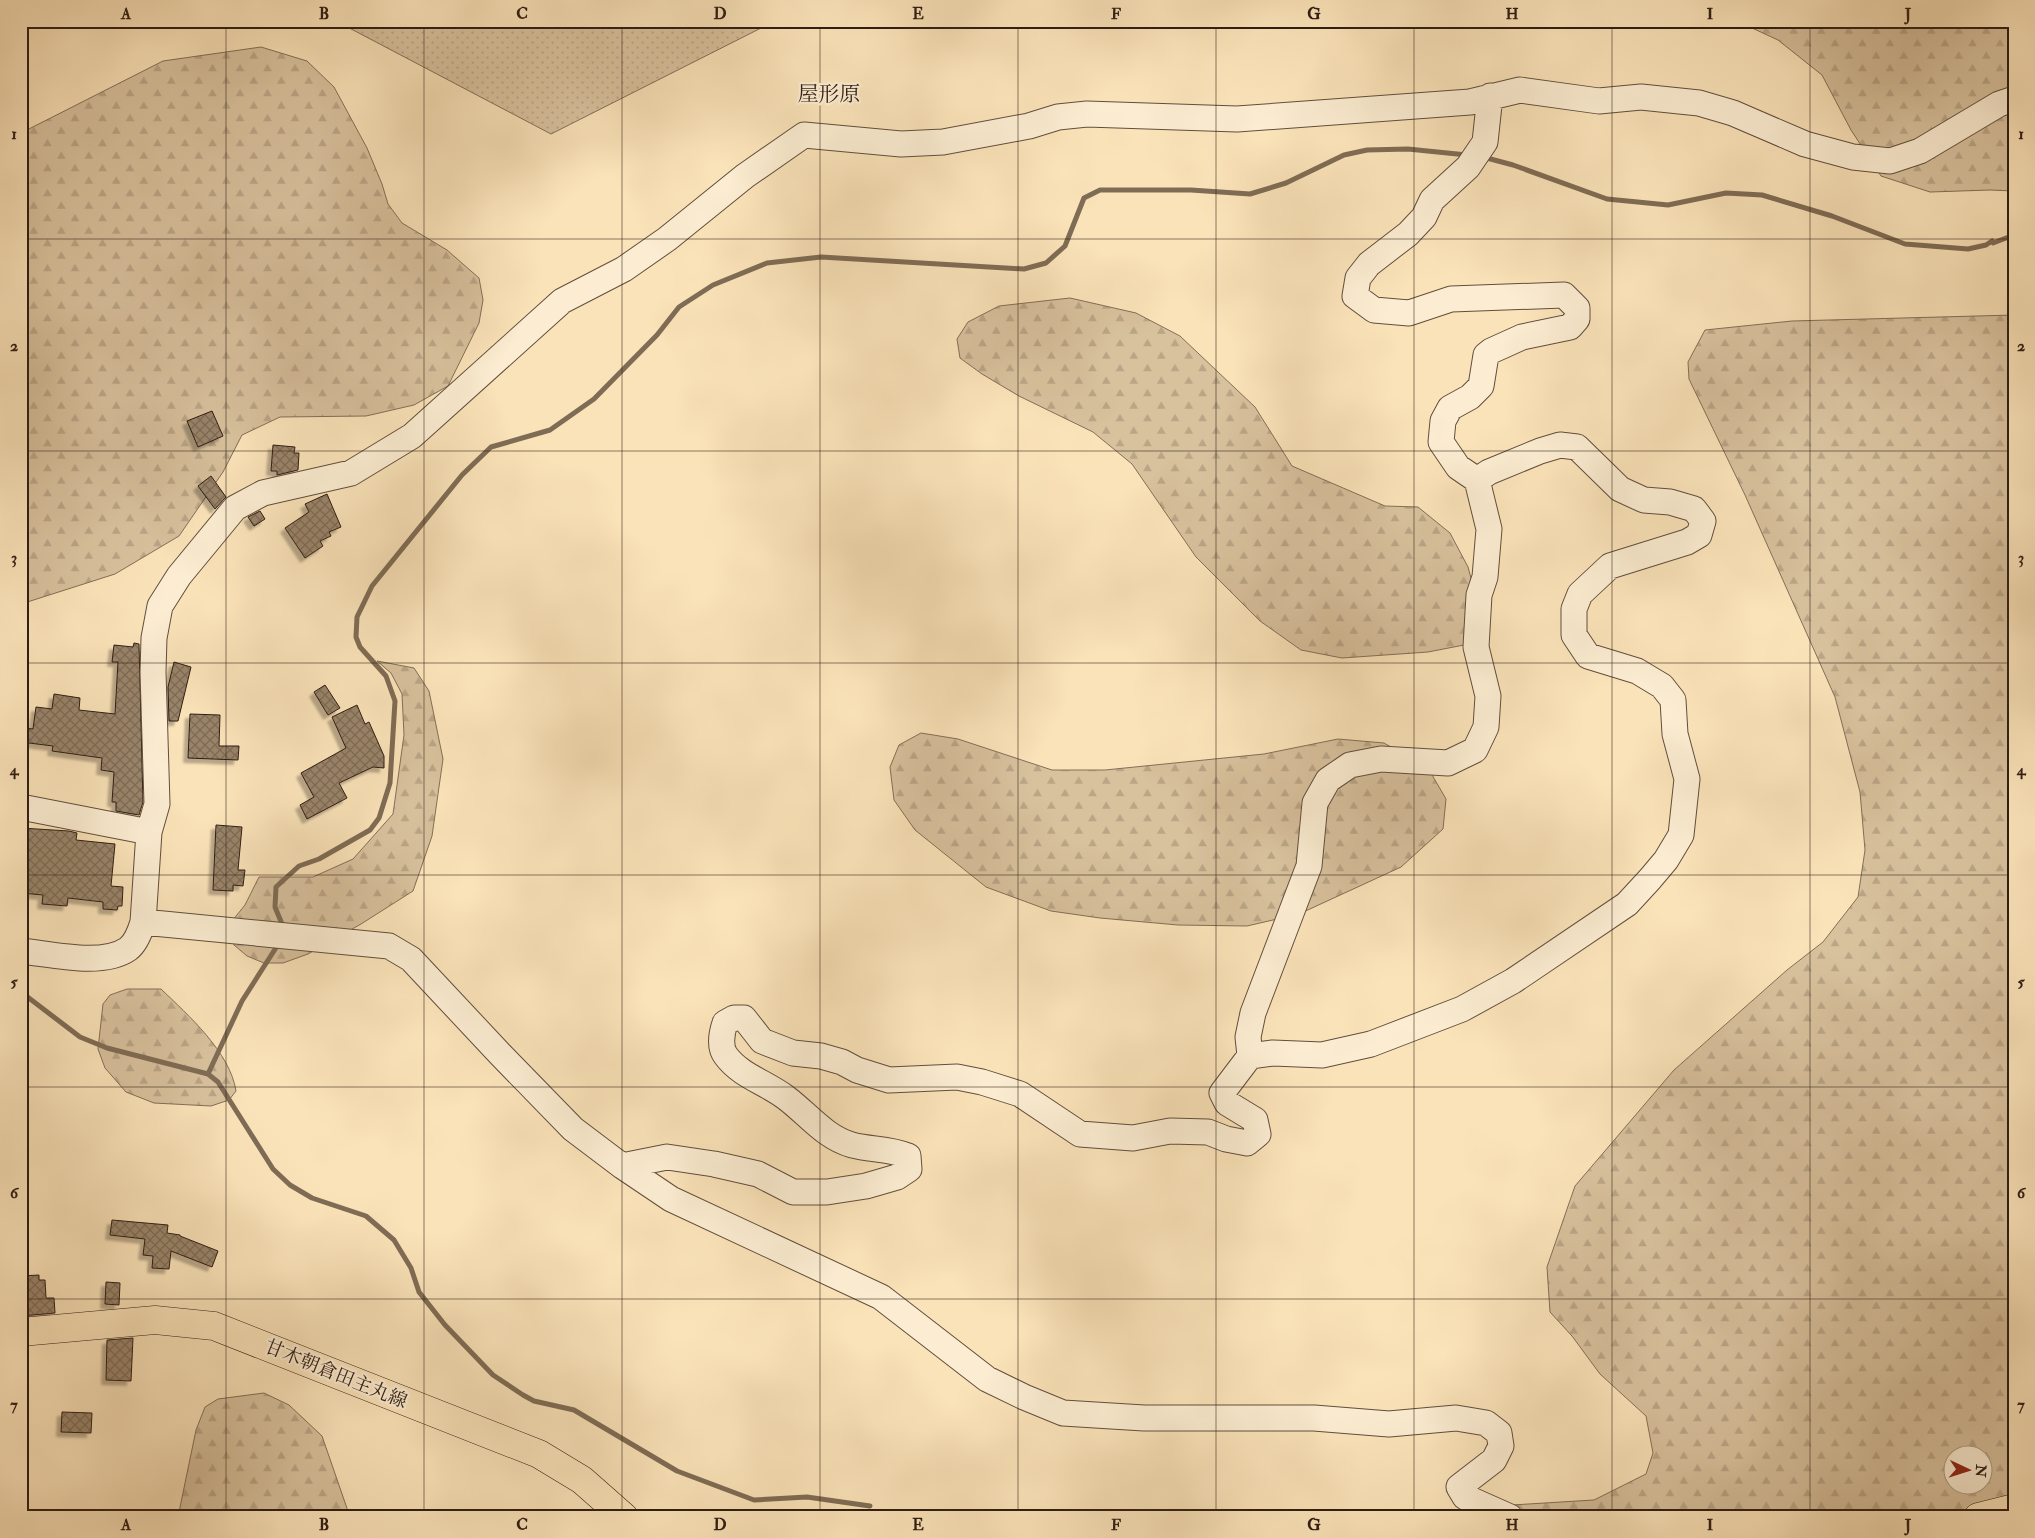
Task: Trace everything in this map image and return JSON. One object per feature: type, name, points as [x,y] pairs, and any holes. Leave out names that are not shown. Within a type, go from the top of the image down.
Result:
[{"type":"main road","name":"甘木朝倉田主丸線","points":[[21,1332],[155,1320],[214,1326],[539,1454],[582,1480],[624,1517]]},
{"type":"main road","points":[[1978,1517],[2014,1508]]},
{"type":"street","points":[[21,950],[94,958],[109,956],[128,948],[139,935],[143,922],[149,832],[157,804],[153,672],[154,638],[160,606],[179,576],[235,508],[263,493],[351,473],[412,436],[562,301],[624,269],[667,239],[745,176],[804,135],[900,144],[944,142],[1029,126],[1058,117],[1087,114],[1237,119],[1470,102],[1520,90],[1599,101],[1641,97],[1700,103],[1733,113],[1804,144],[1852,158],[1890,161],[1920,151],[2000,104],[2014,99]]},
{"type":"street","points":[[622,1166],[667,1158],[714,1164],[758,1174],[793,1192],[827,1192],[866,1186],[897,1177],[909,1169],[908,1156],[894,1150],[852,1145],[828,1134],[784,1096],[744,1074],[724,1054],[721,1035],[725,1023],[734,1018],[744,1018],[762,1041],[793,1053],[821,1056],[842,1062],[857,1070],[889,1080],[957,1077],[982,1082],[1020,1094],[1080,1134],[1133,1138],[1170,1130],[1208,1132],[1226,1139],[1247,1143],[1258,1134],[1255,1120],[1227,1103],[1222,1093],[1250,1056],[1248,1036],[1253,1013],[1309,866],[1315,803],[1328,780],[1350,765],[1381,759],[1448,763],[1474,750],[1486,727],[1488,696],[1476,647],[1479,595],[1486,577],[1489,528],[1478,480],[1458,467],[1441,442],[1442,421],[1450,408],[1470,397],[1481,386],[1486,355],[1522,337],[1570,327],[1577,319],[1577,308],[1564,296],[1470,298],[1451,299],[1409,313],[1374,310],[1355,296],[1358,278],[1369,264],[1408,234],[1424,217],[1432,200],[1468,166],[1485,142],[1490,96]]},
{"type":"street","points":[[1250,1056],[1273,1053],[1322,1055],[1371,1044],[1462,1009],[1512,980],[1627,904],[1666,860],[1681,835],[1687,779],[1675,734],[1672,700],[1662,686],[1637,671],[1588,656],[1574,635],[1574,610],[1580,594],[1610,566],[1687,542],[1699,535],[1703,521],[1694,509],[1670,502],[1644,500],[1620,489],[1577,447],[1560,445],[1540,451],[1489,472],[1478,480]]},
{"type":"street","points":[[21,807],[149,832]]},
{"type":"street","points":[[143,922],[390,946],[412,959],[573,1129],[622,1166],[671,1199],[881,1297],[987,1379],[1024,1397],[1063,1412],[1144,1418],[1314,1418],[1390,1424],[1456,1418],[1486,1424],[1499,1433],[1501,1446],[1494,1460],[1460,1487],[1465,1497],[1510,1517]]},
{"type":"green space","points":[[336,21],[775,21],[551,134]]},
{"type":"green space","points":[[1737,21],[2014,21],[2014,191],[1930,192],[1881,176],[1851,130],[1822,75],[1778,40]]},
{"type":"green space","points":[[261,47],[307,61],[334,87],[367,148],[388,204],[402,223],[447,250],[479,278],[483,300],[479,323],[448,386],[414,405],[366,416],[280,417],[242,435],[223,472],[179,536],[115,574],[21,604],[21,133],[163,61]]},
{"type":"green space","points":[[1070,298],[1136,313],[1180,336],[1255,407],[1292,466],[1385,506],[1418,507],[1450,533],[1468,567],[1477,600],[1464,645],[1428,652],[1342,658],[1301,650],[1260,621],[1196,557],[1132,464],[1093,432],[1019,396],[982,374],[960,358],[957,339],[968,322],[999,306]]},
{"type":"green space","points":[[2014,315],[2014,1517],[1458,1517],[1512,1505],[1594,1500],[1646,1474],[1653,1453],[1646,1416],[1600,1374],[1572,1336],[1550,1312],[1547,1267],[1575,1186],[1674,1070],[1787,970],[1823,942],[1858,897],[1865,850],[1860,792],[1835,697],[1745,495],[1689,379],[1688,362],[1705,330],[1792,321]]},
{"type":"green space","points":[[377,661],[414,668],[429,691],[443,759],[432,836],[413,891],[361,924],[308,954],[283,963],[264,963],[247,956],[234,945],[228,926],[245,905],[259,877],[313,877],[353,859],[393,814],[404,735],[402,694],[391,673]]},
{"type":"green space","points":[[921,733],[958,739],[1052,770],[1105,770],[1264,754],[1338,739],[1384,743],[1428,768],[1446,799],[1443,829],[1401,867],[1299,914],[1247,926],[1178,925],[1100,918],[1051,911],[986,887],[915,830],[894,800],[890,767],[899,745]]},
{"type":"green space","points":[[127,989],[161,989],[195,1022],[226,1062],[236,1091],[229,1100],[211,1106],[154,1103],[126,1092],[105,1068],[98,1049],[103,1004],[110,995]]},
{"type":"green space","points":[[264,1393],[289,1405],[322,1436],[350,1517],[178,1517],[196,1430],[205,1407],[218,1399]]},
{"type":"building","points":[[212,411],[223,436],[198,447],[187,421]]},
{"type":"building","points":[[273,445],[295,447],[294,453],[299,453],[298,470],[277,475],[277,471],[271,471]]},
{"type":"building","points":[[211,476],[226,497],[215,509],[198,486]]},
{"type":"building","points":[[327,494],[341,527],[329,532],[331,536],[320,541],[323,546],[305,558],[285,528],[309,512],[305,504]]},
{"type":"building","points":[[260,511],[265,519],[254,526],[248,517]]},
{"type":"building","points":[[134,643],[139,644],[143,802],[139,815],[116,811],[116,802],[112,802],[114,772],[101,770],[102,758],[52,751],[53,746],[21,742],[23,728],[33,729],[36,707],[52,709],[54,694],[80,698],[79,710],[115,714],[118,662],[112,662],[114,645],[133,647]]},
{"type":"building","points":[[174,662],[191,667],[178,721],[169,721],[168,687]]},
{"type":"building","points":[[325,685],[340,708],[328,715],[314,692]]},
{"type":"building","points":[[357,705],[365,724],[369,722],[384,756],[384,768],[373,767],[339,783],[347,798],[307,819],[300,805],[314,797],[301,773],[346,748],[332,717]]},
{"type":"building","points":[[190,714],[220,715],[219,746],[239,746],[238,760],[188,758]]},
{"type":"building","points":[[216,825],[242,827],[238,870],[245,870],[243,886],[233,885],[233,891],[213,890]]},
{"type":"building","points":[[21,828],[69,831],[77,833],[76,840],[115,844],[111,886],[123,887],[122,906],[118,906],[117,910],[103,909],[103,902],[68,898],[67,906],[42,904],[43,895],[21,893]]},
{"type":"building","points":[[112,1220],[168,1225],[167,1233],[180,1235],[218,1251],[212,1267],[171,1251],[169,1269],[152,1268],[153,1256],[143,1255],[145,1239],[110,1235]]},
{"type":"building","points":[[39,1275],[39,1280],[45,1280],[46,1298],[54,1298],[55,1313],[21,1316],[21,1276]]},
{"type":"building","points":[[106,1282],[120,1283],[119,1305],[105,1304]]},
{"type":"building","points":[[133,1338],[131,1381],[106,1380],[107,1340]]},
{"type":"building","points":[[62,1412],[92,1413],[91,1433],[61,1432]]},
{"type":"waterway","points":[[282,928],[275,907],[276,887],[299,866],[319,859],[370,830],[379,818],[390,783],[395,701],[386,676],[360,647],[356,637],[357,617],[372,586],[462,475],[491,447],[550,430],[594,399],[657,335],[679,307],[713,285],[767,263],[821,257],[1024,269],[1046,263],[1065,246],[1084,198],[1100,190],[1191,190],[1250,194],[1286,183],[1344,155],[1367,150],[1408,149],[1467,155]]},
{"type":"waterway","points":[[1483,157],[1513,165],[1607,199],[1668,205],[1726,193],[1762,195],[1832,216],[1905,244],[1968,249],[1986,245],[1992,241],[1993,243],[2014,235]]},
{"type":"waterway","points":[[208,1074],[242,1001],[279,943]]},
{"type":"waterway","points":[[21,992],[80,1037],[107,1048],[208,1074],[218,1082],[273,1169],[290,1185],[312,1198],[366,1216],[394,1240],[411,1268],[419,1292],[445,1325],[493,1375],[523,1395],[534,1401],[574,1410],[677,1471],[754,1500],[807,1497],[870,1506]]},
{"type":"district","name":"屋形原","points":[[829,94]]}]
